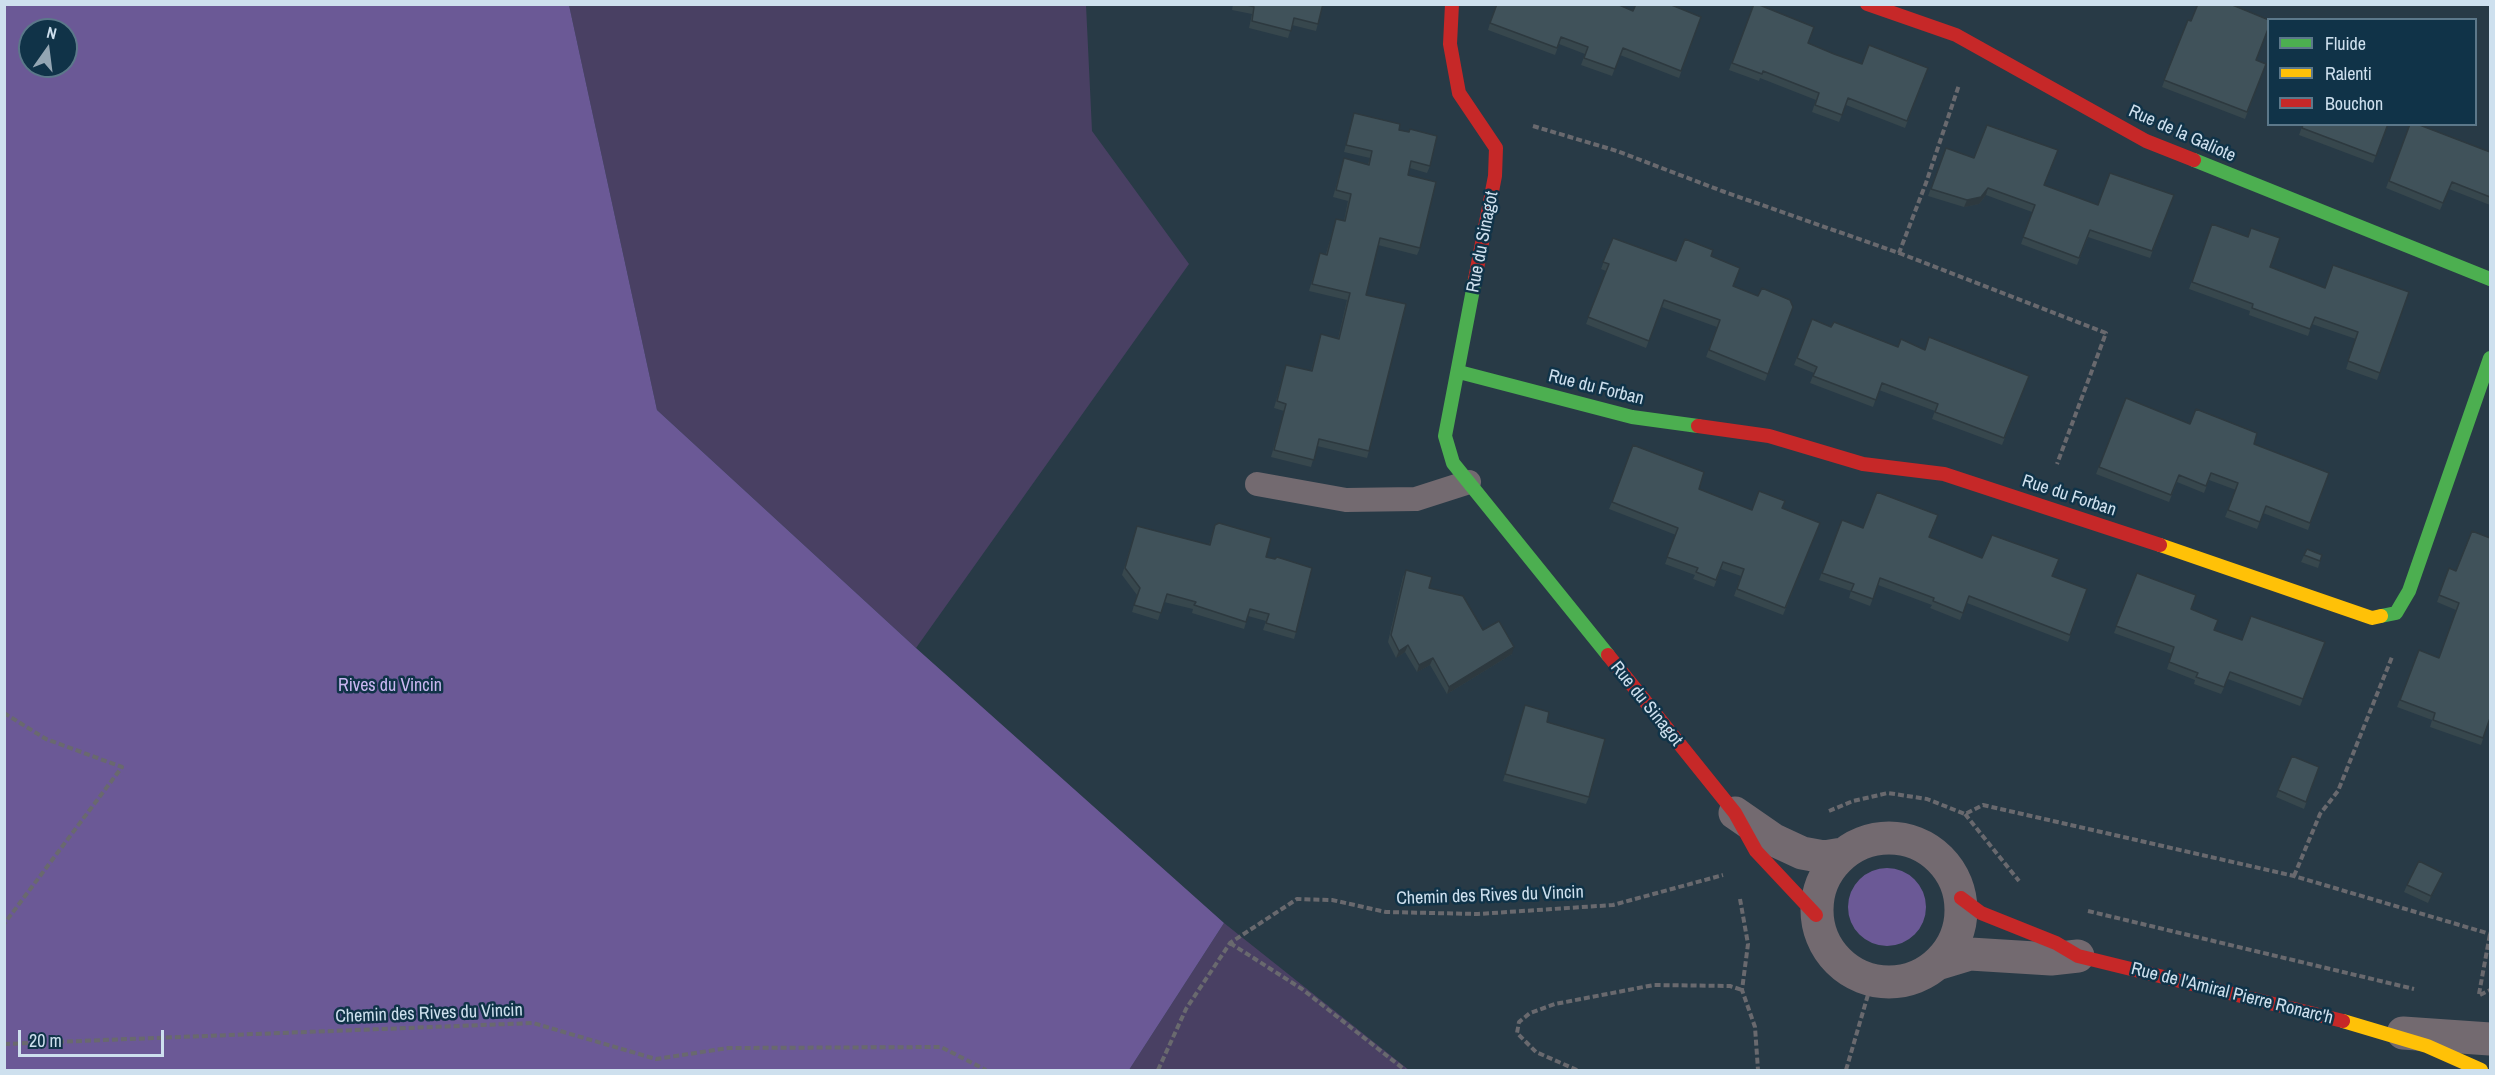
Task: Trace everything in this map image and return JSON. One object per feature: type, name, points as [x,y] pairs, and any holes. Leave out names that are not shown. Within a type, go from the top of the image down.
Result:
[{"type":"street","name":"Rue du Sinagot","points":[[1452,4],[1450,44],[1459,93],[1496,148],[1495,176],[1445,436],[1453,463],[1735,813],[1765,845],[1816,915]]},
{"type":"street","name":"Rue de la Galiote","points":[[1867,4],[1956,35],[2146,141],[2490,279]]},
{"type":"street","points":[[2396,613],[2409,591],[2490,358]]},
{"type":"street","name":"Rue du Forban","points":[[1459,372],[1632,417],[1769,436],[1863,464],[1944,474],[2043,505],[2372,618],[2396,613]]},
{"type":"street","points":[[1883,837],[1905,839],[1926,848],[1943,862],[1955,880],[1961,898],[1960,924],[1952,946],[1937,964],[1918,976],[1896,982],[1872,981],[1851,972],[1833,957],[1821,938],[1816,915],[1821,882],[1842,854],[1861,843],[1883,837]]},
{"type":"street","name":"Rue du Sinagot","points":[[1765,845],[1824,856],[1842,854]]},
{"type":"street","name":"Rue de l'Amiral Pierre Ronarc'h","points":[[1961,898],[1981,913],[2014,929],[2055,943],[2078,956],[2386,1032],[2427,1046],[2481,1071]]},
{"type":"street","name":"Rue de l'Amiral Pierre Ronarc'h","points":[[1937,964],[1970,954],[2050,959],[2078,956]]},
{"type":"street","name":"Rue de l'Amiral Pierre Ronarc'h","points":[[2386,1032],[2490,1039]]},
{"type":"lane","points":[[1257,484],[1346,500],[1369,500],[1416,499],[1469,482]]},
{"type":"path","points":[[1899,253],[1926,183],[1973,44]]},
{"type":"path","points":[[1467,106],[1617,151],[1733,195],[1899,253],[2106,333],[2043,505]]},
{"type":"path","points":[[2294,876],[2320,814],[2338,791],[2397,644],[2396,613]]},
{"type":"path","points":[[4,712],[46,739],[122,767],[4,924]]},
{"type":"path","name":"Chemin des Rives du Vincin","points":[[1158,1071],[1186,1009],[1230,943],[1297,899],[1332,900],[1386,912],[1478,914],[1613,905],[1735,872],[1765,845],[1801,823],[1853,801],[1888,793],[1927,799],[1965,814]]},
{"type":"path","points":[[2026,886],[2018,880],[1998,852],[1965,814],[1983,805],[2294,876],[2490,934]]},
{"type":"path","points":[[1735,872],[1748,944],[1742,990],[1755,1027],[1758,1071]]},
{"type":"path","points":[[2078,908],[2419,990]]},
{"type":"path","points":[[1230,943],[1302,989],[1405,1071]]},
{"type":"path","points":[[1846,1071],[1872,981]]},
{"type":"path","points":[[1577,1071],[1536,1052],[1517,1033],[1519,1022],[1530,1013],[1555,1004],[1654,985],[1730,986],[1742,990]]},
{"type":"path","points":[[2470,996],[2490,990]]},
{"type":"path","name":"Chemin des Rives du Vincin","points":[[4,1044],[533,1023],[656,1059],[728,1048],[941,1047],[986,1071]]},
{"type":"shaded area","points":[[569,5],[1086,5],[1092,131],[1189,264],[916,648],[657,410]]},
{"type":"shaded area","points":[[1224,923],[1409,1070],[1129,1070]]},
{"type":"green space","name":"Rives du Vincin","points":[[5,4],[569,5],[657,410],[916,648],[1224,923],[1129,1070],[5,1070]]},
{"type":"green space","points":[[1887,868],[1902,871],[1915,879],[1923,892],[1926,907],[1923,922],[1915,935],[1902,943],[1887,946],[1872,943],[1859,935],[1851,922],[1848,907],[1851,892],[1859,879],[1872,871]]},
{"type":"building","points":[[1244,4],[1323,4],[1318,24],[1294,18],[1291,31],[1252,21],[1254,7]]},
{"type":"building","points":[[1497,4],[1617,4],[1633,11],[1636,4],[1669,4],[1701,17],[1681,71],[1623,48],[1615,69],[1584,58],[1588,47],[1561,37],[1557,48],[1490,23]]},
{"type":"building","points":[[1754,4],[1814,27],[1808,43],[1834,54],[1862,64],[1869,45],[1928,68],[1907,121],[1848,98],[1842,115],[1815,105],[1819,93],[1763,71],[1762,74],[1732,63]]},
{"type":"building","points":[[2198,4],[2230,4],[2267,19],[2267,32],[2256,60],[2266,64],[2247,112],[2164,80],[2188,20],[2191,21]]},
{"type":"building","points":[[1354,113],[1400,124],[1399,130],[1409,132],[1410,129],[1437,136],[1430,166],[1411,161],[1408,175],[1436,182],[1420,248],[1380,238],[1366,295],[1406,304],[1369,451],[1319,439],[1314,460],[1274,450],[1286,404],[1277,401],[1286,365],[1312,371],[1321,334],[1339,339],[1350,293],[1312,284],[1320,253],[1327,255],[1336,219],[1345,221],[1351,194],[1336,190],[1344,158],[1369,165],[1372,151],[1346,145]]},
{"type":"building","points":[[1987,125],[2058,150],[2044,185],[2098,205],[2110,173],[2174,195],[2152,251],[2090,230],[2079,258],[2023,237],[2035,205],[1988,188],[1981,197],[1967,200],[1931,189],[1946,148],[1974,158]]},
{"type":"building","points":[[2302,126],[2387,126],[2376,156],[2302,128]]},
{"type":"building","points":[[2409,126],[2422,126],[2490,152],[2490,197],[2452,182],[2443,203],[2389,181]]},
{"type":"building","points":[[2212,224],[2248,237],[2251,228],[2280,238],[2270,267],[2325,288],[2333,265],[2409,292],[2380,373],[2348,361],[2358,332],[2315,317],[2310,329],[2252,308],[2253,304],[2192,282]]},
{"type":"building","points":[[1613,238],[1676,261],[1685,239],[1713,250],[1711,256],[1740,268],[1733,286],[1758,296],[1762,288],[1790,300],[1793,307],[1768,374],[1709,350],[1720,320],[1664,300],[1649,341],[1588,317],[1609,264],[1603,262]]},
{"type":"building","points":[[1812,319],[1831,327],[1834,322],[1898,347],[1901,339],[1925,350],[1929,337],[2029,376],[2004,438],[1935,412],[1938,404],[1882,383],[1876,400],[1813,376],[1817,367],[1797,358]]},
{"type":"building","points":[[2126,398],[2190,424],[2196,409],[2257,433],[2254,444],[2329,473],[2310,523],[2266,506],[2260,522],[2228,510],[2238,483],[2211,473],[2206,486],[2179,475],[2171,495],[2099,467]]},
{"type":"building","points":[[1633,445],[1704,472],[1699,489],[1752,510],[1759,491],[1785,501],[1782,508],[1820,523],[1785,608],[1737,589],[1744,569],[1723,562],[1716,580],[1696,572],[1698,568],[1667,557],[1678,528],[1612,502]]},
{"type":"building","points":[[1877,492],[1938,515],[1929,537],[1982,558],[1992,535],[2059,559],[2052,576],[2087,589],[2070,635],[1969,596],[1963,613],[1933,601],[1934,598],[1880,578],[1873,599],[1851,591],[1854,584],[1822,573],[1842,520],[1863,528]]},
{"type":"building","points":[[1219,523],[1271,538],[1266,557],[1275,559],[1277,557],[1312,568],[1296,632],[1266,623],[1269,614],[1250,609],[1246,622],[1194,605],[1196,602],[1167,594],[1161,613],[1134,605],[1140,588],[1125,568],[1137,526],[1210,545],[1215,525]]},
{"type":"building","points":[[2472,531],[2490,538],[2490,718],[2483,738],[2433,720],[2435,713],[2400,700],[2419,650],[2439,658],[2459,603],[2439,595],[2449,568],[2456,571]]},
{"type":"building","points":[[2307,549],[2322,555],[2320,561],[2304,555]]},
{"type":"building","points":[[1406,570],[1432,577],[1429,588],[1463,596],[1483,630],[1499,621],[1514,647],[1449,687],[1433,658],[1419,665],[1408,645],[1399,651],[1391,635]]},
{"type":"building","points":[[2137,573],[2196,595],[2191,609],[2218,620],[2214,630],[2242,640],[2251,616],[2325,642],[2303,699],[2230,672],[2224,687],[2196,677],[2198,673],[2169,662],[2174,647],[2116,626]]},
{"type":"building","points":[[1525,705],[1549,712],[1547,722],[1605,739],[1589,797],[1505,774]]},
{"type":"building","points":[[2292,756],[2319,767],[2306,802],[2278,790]]},
{"type":"building","points":[[2419,861],[2443,873],[2431,896],[2407,885]]},
{"type":"traffic: fast","points":[[2194,160],[2490,279]]},
{"type":"traffic: fast","points":[[1475,279],[1445,436],[1453,463],[1608,655]]},
{"type":"traffic: fast","points":[[2381,616],[2396,613],[2409,591],[2490,358]]},
{"type":"traffic: fast","points":[[1459,372],[1632,417],[1698,426]]},
{"type":"traffic: slow","points":[[2160,545],[2372,618],[2381,616]]},
{"type":"traffic: slow","points":[[2343,1021],[2427,1046],[2481,1070]]},
{"type":"traffic: jam","points":[[1452,4],[1450,44],[1459,93],[1496,148],[1495,176],[1475,279]]},
{"type":"traffic: jam","points":[[1867,4],[1956,35],[2146,141],[2194,160]]},
{"type":"traffic: jam","points":[[1698,426],[1769,436],[1863,464],[1944,474],[2160,545]]},
{"type":"traffic: jam","points":[[1608,655],[1735,813],[1756,851],[1816,915]]},
{"type":"traffic: jam","points":[[1961,898],[1981,913],[2056,943],[2078,956],[2343,1021]]}]
